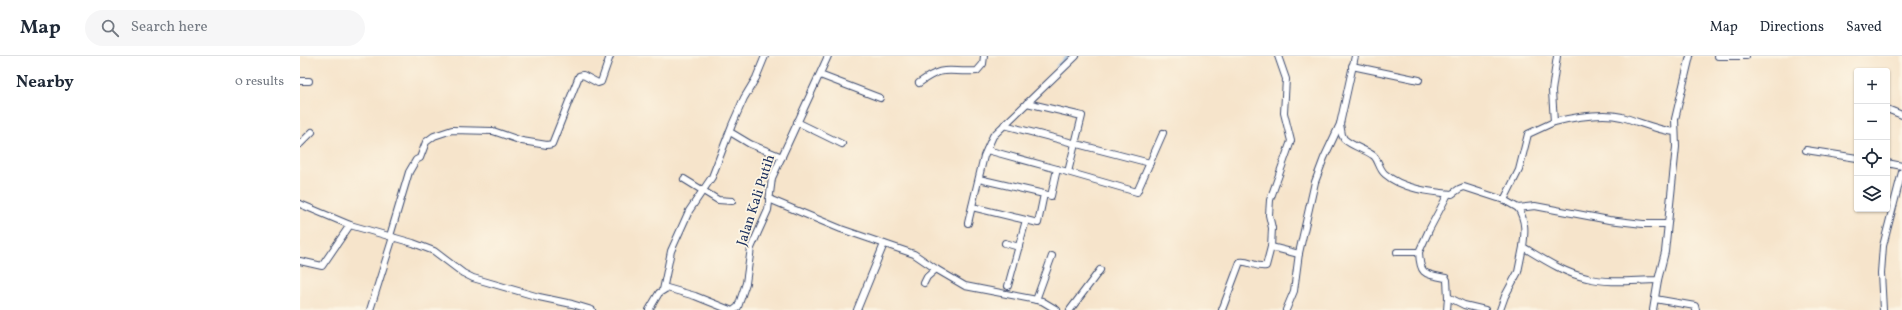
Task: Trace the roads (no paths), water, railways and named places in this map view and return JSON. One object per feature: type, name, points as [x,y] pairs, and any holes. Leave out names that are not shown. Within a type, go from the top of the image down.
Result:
[{"type":"street","points":[[370,310],[409,172],[416,160],[420,158],[430,138],[452,130],[492,130],[522,141],[547,145],[552,144],[579,76],[582,75],[598,83],[601,82],[610,56]]},
{"type":"street","points":[[663,290],[671,251],[689,211],[712,177],[741,104],[756,78],[765,56]]},
{"type":"street","name":"Jalan Kali Putih","points":[[734,310],[738,307],[744,290],[750,264],[751,248],[768,210],[772,178],[828,56]]},
{"type":"street","points":[[919,83],[940,70],[977,71],[983,64],[984,56]]},
{"type":"street","points":[[968,223],[987,150],[993,136],[1076,56]]},
{"type":"street","points":[[1222,310],[1240,262],[1243,261],[1260,267],[1266,266],[1271,247],[1272,228],[1269,215],[1270,200],[1291,141],[1284,113],[1286,79],[1278,56]]},
{"type":"street","points":[[1286,310],[1294,291],[1299,254],[1314,182],[1340,124],[1354,56]]},
{"type":"street","points":[[1554,122],[1552,85],[1557,56]]},
{"type":"street","points":[[1653,310],[1665,252],[1676,147],[1675,119],[1690,56]]},
{"type":"street","points":[[1718,56],[1746,56]]},
{"type":"street","points":[[1352,66],[1419,80]]},
{"type":"street","points":[[820,75],[880,98]]},
{"type":"street","points":[[300,81],[309,81]]},
{"type":"street","points":[[1027,103],[1082,116],[1068,172]]},
{"type":"street","points":[[1890,110],[1902,115]]},
{"type":"street","points":[[1504,200],[1519,170],[1528,134],[1532,130],[1554,122],[1604,115],[1622,118],[1656,129],[1675,132]]},
{"type":"street","points":[[797,122],[842,144]]},
{"type":"street","points":[[1340,124],[1344,139],[1377,159],[1380,170],[1394,181],[1404,185],[1448,194],[1454,194],[1458,189],[1464,187],[1504,200],[1518,208],[1524,217],[1525,226],[1523,247],[1518,272],[1505,296],[1500,310]]},
{"type":"street","points":[[1004,125],[1150,163]]},
{"type":"street","points":[[300,144],[312,132]]},
{"type":"street","points":[[730,132],[750,144],[782,157]]},
{"type":"street","points":[[987,150],[1137,192],[1163,133]]},
{"type":"street","points":[[1806,150],[1854,158]]},
{"type":"street","points":[[1890,164],[1902,166]]},
{"type":"street","points":[[979,179],[1052,196],[1057,169]]},
{"type":"street","points":[[1883,310],[1881,273],[1883,246],[1901,187],[1902,172]]},
{"type":"street","points":[[684,179],[703,189],[718,200],[732,201]]},
{"type":"street","points":[[972,207],[1038,223],[1044,194]]},
{"type":"street","points":[[1447,310],[1447,280],[1446,278],[1422,271],[1419,252],[1448,194]]},
{"type":"street","points":[[769,199],[832,226],[914,254],[965,286],[1042,301],[1057,310]]},
{"type":"street","points":[[300,204],[350,225],[392,236],[434,251],[473,278],[539,298],[572,304],[592,310]]},
{"type":"street","points":[[1518,208],[1535,206],[1616,221],[1667,224]]},
{"type":"street","points":[[1008,286],[1026,220]]},
{"type":"street","points":[[300,261],[322,266],[350,225]]},
{"type":"street","points":[[1005,243],[1019,247]]},
{"type":"street","points":[[857,310],[884,244]]},
{"type":"street","points":[[1271,247],[1299,254]]},
{"type":"street","points":[[1523,247],[1568,272],[1588,279],[1615,281],[1658,280]]},
{"type":"street","points":[[1397,252],[1419,252]]},
{"type":"street","points":[[1036,300],[1052,256]]},
{"type":"street","points":[[924,283],[927,277],[936,269]]},
{"type":"street","points":[[1070,310],[1100,270]]},
{"type":"street","points":[[649,310],[659,293],[667,288],[675,289],[730,310]]},
{"type":"street","points":[[1448,297],[1464,305],[1485,310]]},
{"type":"street","points":[[1655,299],[1695,306],[1696,310]]},
{"type":"waterway","points":[[1057,66],[1068,56]]}]
